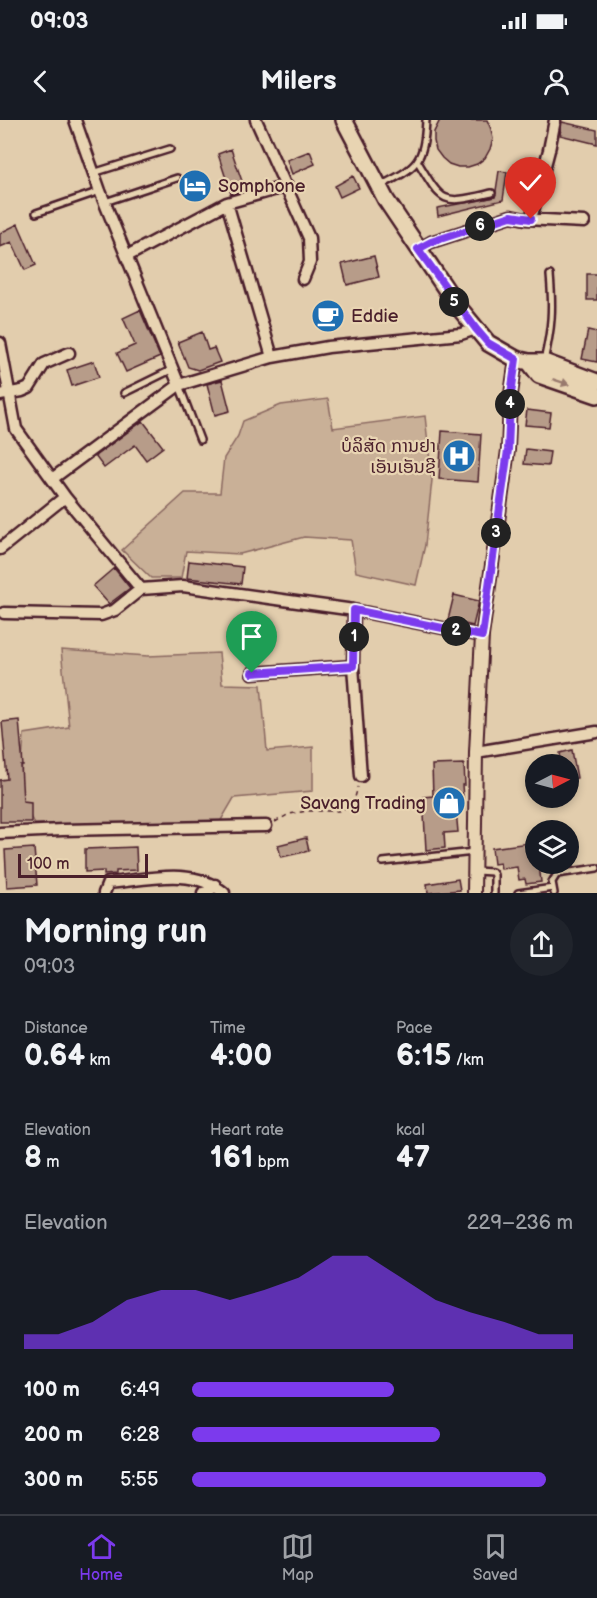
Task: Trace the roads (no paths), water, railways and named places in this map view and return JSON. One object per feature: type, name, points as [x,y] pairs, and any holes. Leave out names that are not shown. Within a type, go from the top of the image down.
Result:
[{"type":"main road","points":[[347,124],[379,187],[418,249],[488,343],[529,361],[597,382]]},
{"type":"main road","points":[[529,361],[539,375],[597,394]]},
{"type":"street","points":[[75,120],[100,191],[179,385]]},
{"type":"street","points":[[256,120],[309,238],[310,262],[303,279]]},
{"type":"street","points":[[531,219],[555,120]]},
{"type":"street","points":[[127,256],[227,203],[287,186]]},
{"type":"street","points":[[227,203],[272,357]]},
{"type":"street","points":[[418,249],[431,242],[511,216],[584,222]]},
{"type":"street","points":[[52,479],[179,385],[272,357],[328,347],[460,334],[476,329]]},
{"type":"street","points":[[0,343],[5,394],[16,429],[65,497],[141,589]]},
{"type":"street","points":[[5,394],[29,388],[44,364],[69,353]]},
{"type":"street","points":[[474,893],[476,752],[482,636],[508,450],[510,401],[529,361]]},
{"type":"street","points":[[0,549],[65,497]]},
{"type":"street","points":[[4,613],[101,615],[115,610],[141,589],[183,586],[354,610],[482,636]]},
{"type":"street","points":[[354,610],[353,666],[362,776]]},
{"type":"street","points":[[252,673],[353,666]]},
{"type":"street","points":[[476,752],[597,732]]},
{"type":"street","points":[[0,833],[266,826]]},
{"type":"street","points":[[104,893],[108,883],[184,876],[201,879],[219,889]]},
{"type":"street","points":[[203,893],[219,889]]},
{"type":"lane","points":[[379,187],[408,172],[418,162],[425,135],[426,120]]},
{"type":"lane","points":[[93,173],[170,149]]},
{"type":"lane","points":[[418,162],[436,192],[446,199],[458,201],[492,193]]},
{"type":"lane","points":[[105,202],[177,178]]},
{"type":"lane","points":[[36,213],[100,191]]},
{"type":"lane","points":[[529,361],[552,328],[550,275]]},
{"type":"lane","points":[[124,393],[173,369]]},
{"type":"lane","points":[[179,385],[200,440]]},
{"type":"lane","points":[[383,862],[474,852]]},
{"type":"lane","points":[[518,893],[554,891],[552,882],[557,874],[597,868]]},
{"type":"lane","points":[[474,871],[492,872],[494,893]]},
{"type":"place","name":"Somphone","points":[[195,186]]},
{"type":"place","name":"Eddie","points":[[328,316]]},
{"type":"place","name":"ບໍລິສັດ ການຢາ ເອັນເອັນຊີ","points":[[459,456]]},
{"type":"place","name":"Savang Trading","points":[[449,803]]}]
